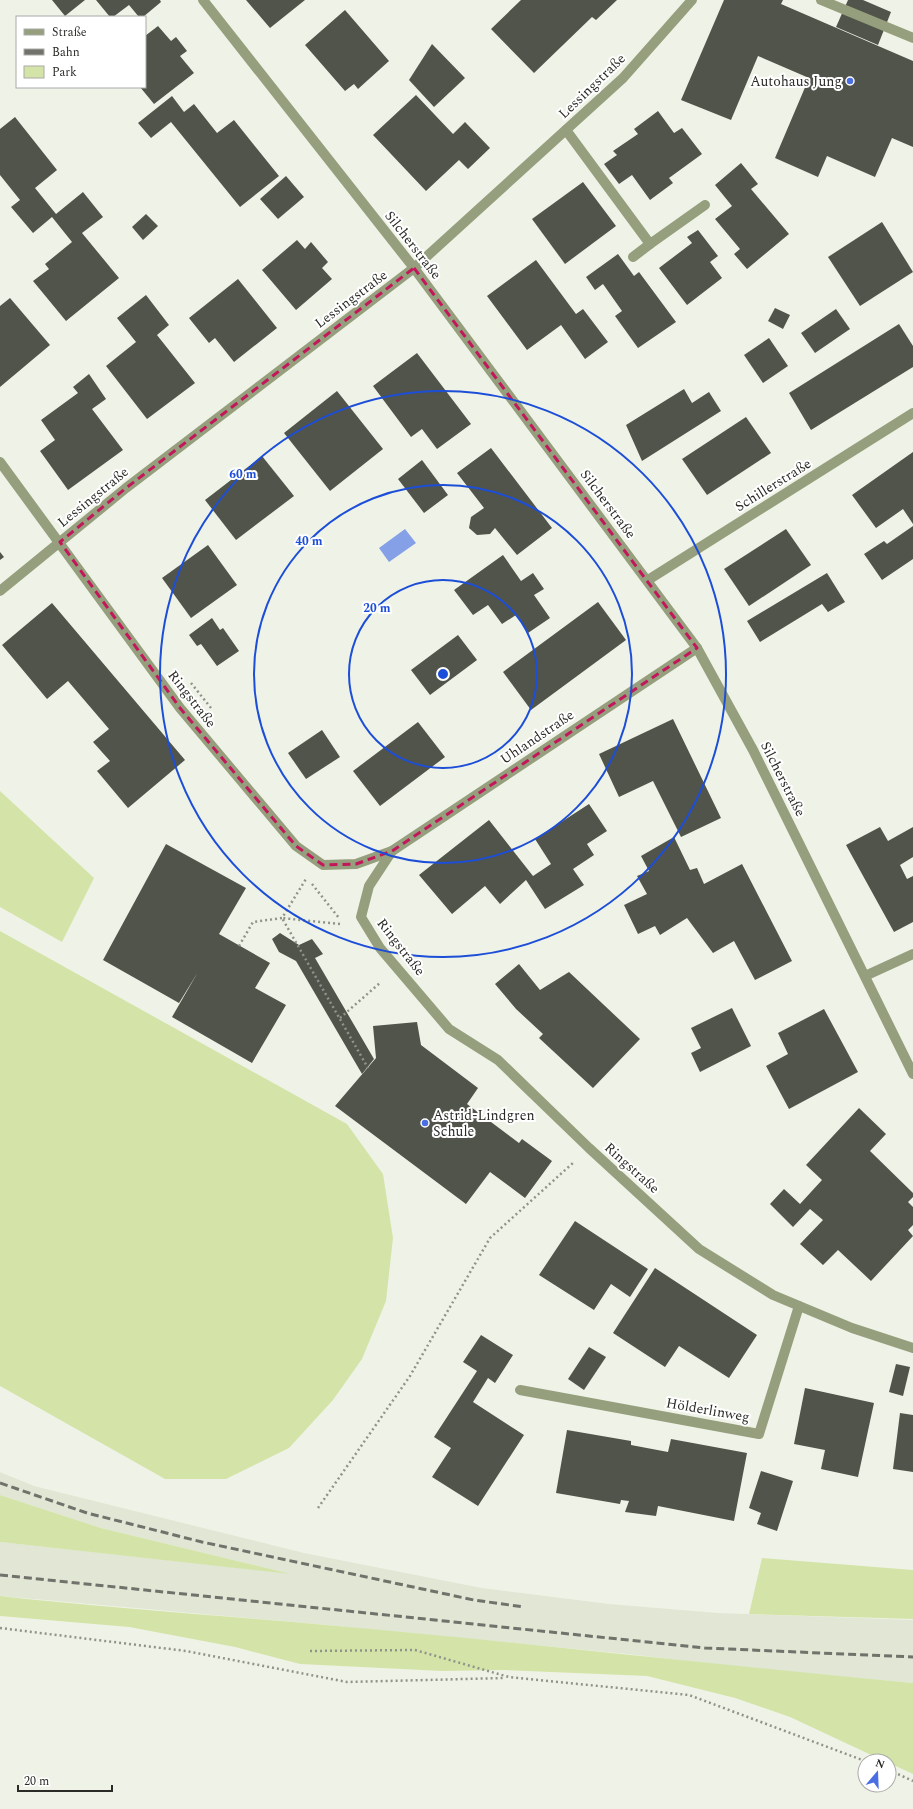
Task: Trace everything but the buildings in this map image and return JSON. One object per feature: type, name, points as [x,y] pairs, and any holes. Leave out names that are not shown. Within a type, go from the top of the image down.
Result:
[{"type":"street","name":"Silcherstraße","points":[[203,0],[414,268],[648,580],[697,648],[753,750],[913,1074]]},
{"type":"street","name":"Lessingstraße","points":[[0,591],[126,488],[414,268],[623,78],[692,0]]},
{"type":"street","points":[[821,0],[913,38]]},
{"type":"street","points":[[566,130],[650,244]]},
{"type":"street","points":[[633,257],[705,205]]},
{"type":"street","name":"Schillerstraße","points":[[648,580],[913,413]]},
{"type":"street","name":"Ringstraße","points":[[0,462],[180,708],[296,846],[323,865],[356,864],[392,851]]},
{"type":"street","name":"Uhlandstraße","points":[[392,851],[697,648]]},
{"type":"street","name":"Ringstraße","points":[[392,851],[369,886],[361,917],[380,948],[449,1029],[498,1060],[589,1148],[699,1249],[773,1295],[852,1328],[913,1348]]},
{"type":"street","points":[[864,976],[913,954]]},
{"type":"street","name":"Hölderlinweg","points":[[520,1390],[759,1434],[799,1306]]},
{"type":"path","points":[[187,678],[212,709]]},
{"type":"path","points":[[282,918],[307,878]]},
{"type":"path","points":[[282,918],[368,1068]]},
{"type":"path","points":[[239,946],[252,922],[282,918],[345,925]]},
{"type":"path","points":[[340,1018],[381,982]]},
{"type":"path","points":[[318,1508],[410,1376],[490,1238],[589,1148]]},
{"type":"path","points":[[0,1628],[186,1651],[347,1682],[509,1678],[689,1695],[857,1758]]},
{"type":"path","points":[[310,1651],[415,1650],[509,1678]]},
{"type":"path","points":[[897,1774],[913,1781]]},
{"type":"highlighted area","points":[[414,268],[697,648],[392,851],[356,864],[323,865],[296,846],[180,708],[60,542],[126,488]]},
{"type":"shaded area","points":[[0,1472],[34,1486],[304,1553],[482,1588],[609,1604],[718,1613],[913,1620],[913,1683],[737,1667],[628,1654],[327,1625],[0,1596],[0,1542],[287,1573],[101,1528],[0,1495]]},
{"type":"green space","points":[[0,791],[94,878],[62,942],[0,907]]},
{"type":"green space","points":[[0,931],[347,1124],[383,1174],[393,1238],[386,1301],[362,1359],[333,1400],[289,1448],[226,1479],[165,1479],[0,1386]]},
{"type":"green space","points":[[0,1495],[101,1528],[291,1574],[0,1542]]},
{"type":"green space","points":[[762,1558],[913,1570],[913,1619],[749,1614]]},
{"type":"green space","points":[[0,1596],[285,1621],[913,1683],[913,1774],[897,1767],[897,1753],[867,1753],[790,1717],[735,1698],[647,1676],[505,1670],[442,1671],[300,1664],[235,1647],[129,1627],[0,1616]]},
{"type":"water","points":[[405,529],[416,543],[389,562],[379,548]]},
{"type":"railway","points":[[0,1483],[87,1513],[202,1542],[474,1600],[524,1607]]},
{"type":"railway","points":[[0,1575],[705,1648],[913,1657]]},
{"type":"place","name":"Autohaus Jung","points":[[850,81]]},
{"type":"place","name":"Astrid-Lindgren Schule","points":[[425,1123]]}]
